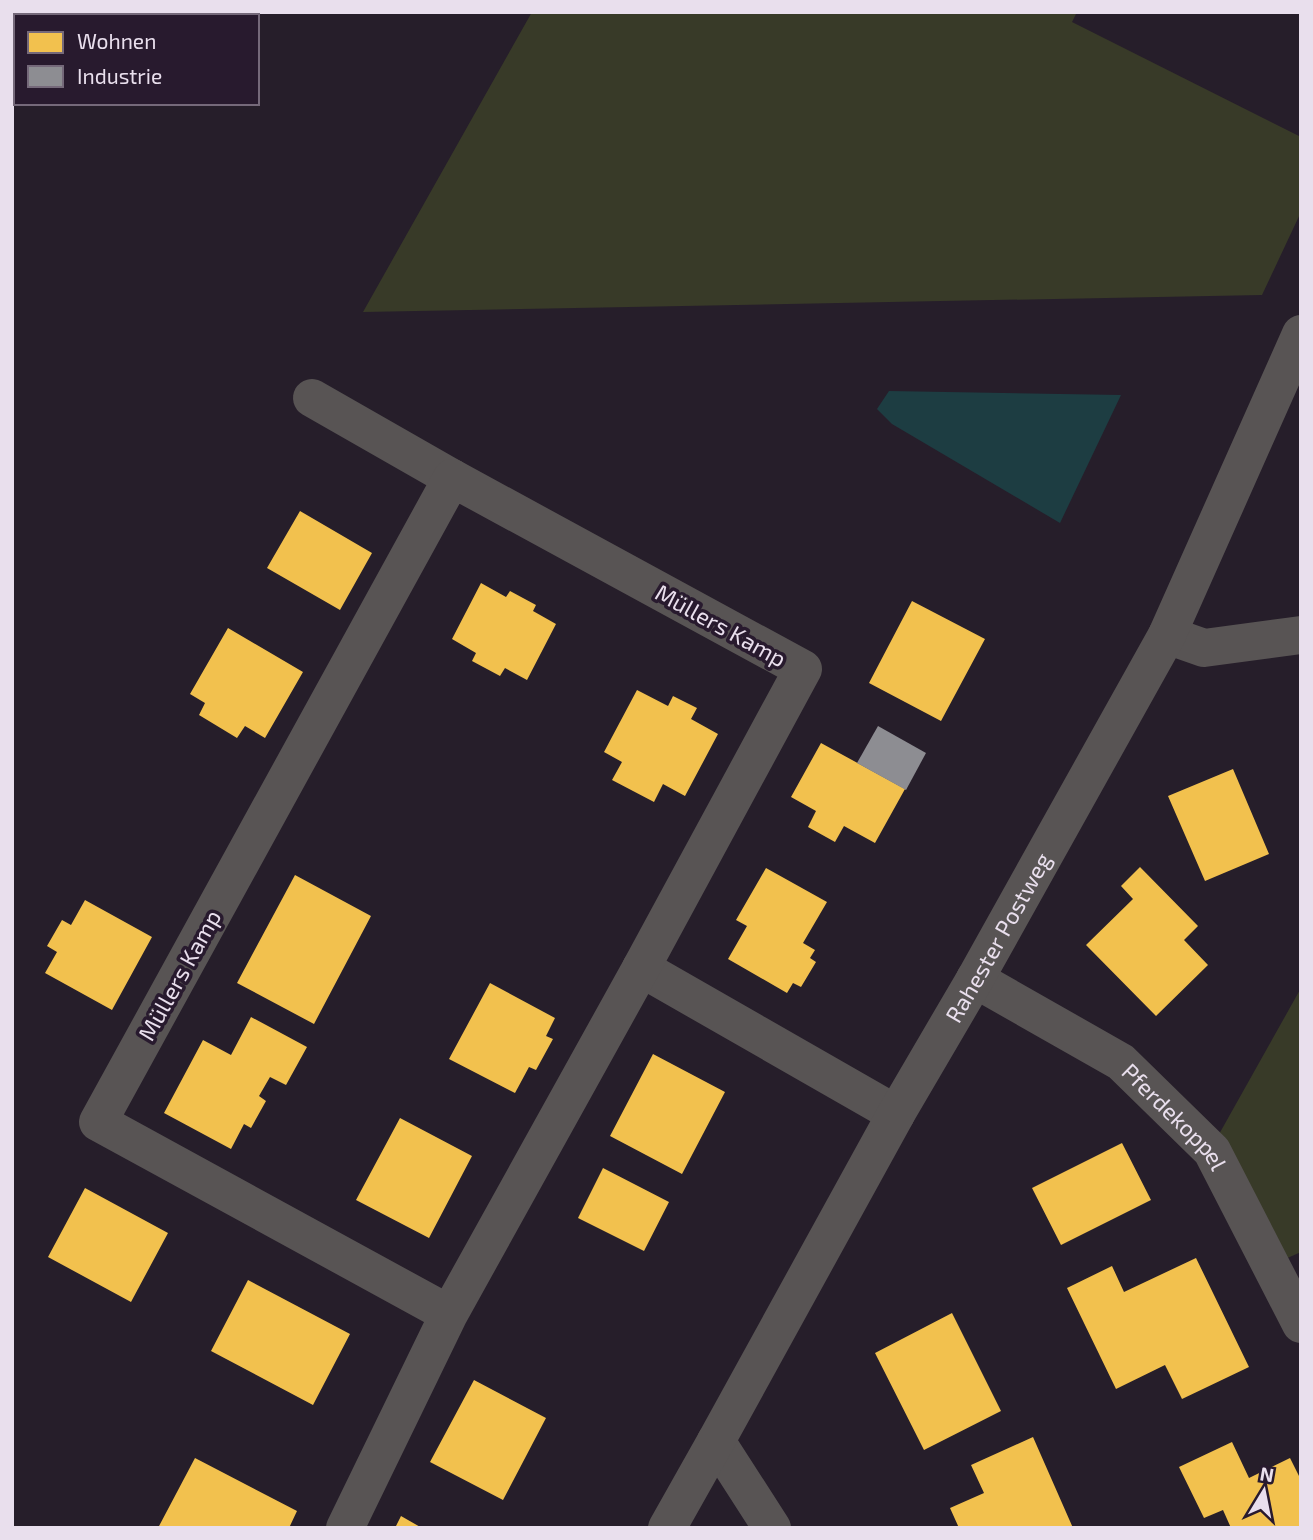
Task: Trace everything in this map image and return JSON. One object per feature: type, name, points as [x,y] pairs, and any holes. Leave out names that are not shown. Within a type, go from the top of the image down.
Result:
[{"type":"street","name":"Rahester Postweg","points":[[667,1528],[896,1114],[975,979],[1167,635],[1301,334]]},
{"type":"street","name":"Müllers Kamp","points":[[312,398],[452,478],[803,669],[449,1314],[345,1528]]},
{"type":"street","name":"Müllers Kamp","points":[[449,1314],[98,1122],[452,478]]},
{"type":"street","points":[[1167,635],[1204,648],[1301,635]]},
{"type":"street","points":[[640,968],[896,1114]]},
{"type":"street","name":"Pferdekoppel","points":[[975,979],[1121,1062],[1212,1151],[1301,1324]]},
{"type":"street","points":[[716,1441],[772,1528]]},
{"type":"shaded area","points":[[532,12],[1077,12],[1072,22],[1301,137],[1301,212],[1262,295],[363,312]]},
{"type":"shaded area","points":[[889,391],[1121,395],[1060,523],[892,424],[877,409]]},
{"type":"shaded area","points":[[1301,988],[1301,1252],[1283,1260],[1218,1136]]},
{"type":"building: Wohnen","points":[[300,511],[372,553],[340,610],[267,568]]},
{"type":"building: Wohnen","points":[[481,583],[506,597],[510,591],[536,605],[533,611],[556,624],[527,680],[505,668],[500,676],[472,661],[476,653],[452,639]]},
{"type":"building: Wohnen","points":[[912,601],[985,639],[941,721],[869,683]]},
{"type":"building: Wohnen","points":[[228,628],[303,672],[265,738],[245,726],[237,738],[199,715],[205,703],[190,694]]},
{"type":"building: Wohnen","points":[[637,690],[668,706],[673,696],[697,708],[691,719],[718,734],[685,796],[663,784],[654,802],[612,780],[622,762],[604,752]]},
{"type":"building: Wohnen","points":[[821,743],[905,789],[875,843],[844,826],[835,842],[808,827],[816,811],[791,797]]},
{"type":"building: Wohnen","points":[[1233,769],[1269,854],[1205,881],[1168,796]]},
{"type":"building: Wohnen","points":[[1140,867],[1198,926],[1184,940],[1208,965],[1156,1016],[1086,945],[1133,899],[1121,886]]},
{"type":"building: Wohnen","points":[[766,868],[827,902],[803,943],[815,950],[810,958],[816,962],[801,987],[793,983],[787,993],[728,959],[747,926],[736,920]]},
{"type":"building: Wohnen","points":[[295,875],[371,916],[314,1024],[237,983]]},
{"type":"building: Wohnen","points":[[85,900],[152,937],[112,1010],[45,973],[57,952],[47,946],[62,920],[71,925]]},
{"type":"building: Wohnen","points":[[490,983],[555,1018],[546,1036],[553,1039],[536,1070],[529,1067],[515,1093],[449,1059]]},
{"type":"building: Wohnen","points":[[251,1017],[307,1047],[286,1085],[270,1077],[259,1096],[266,1101],[251,1128],[244,1124],[231,1149],[164,1113],[203,1040],[231,1055]]},
{"type":"building: Wohnen","points":[[653,1054],[725,1092],[682,1174],[610,1136]]},
{"type":"building: Wohnen","points":[[400,1118],[472,1156],[429,1238],[356,1200]]},
{"type":"building: Wohnen","points":[[1122,1143],[1151,1200],[1061,1245],[1032,1188]]},
{"type":"building: Wohnen","points":[[603,1168],[669,1202],[644,1251],[578,1218]]},
{"type":"building: Wohnen","points":[[85,1188],[168,1233],[131,1302],[48,1257]]},
{"type":"building: Wohnen","points":[[1196,1258],[1249,1367],[1182,1399],[1165,1365],[1116,1389],[1067,1288],[1112,1266],[1124,1292]]},
{"type":"building: Wohnen","points":[[248,1280],[350,1334],[313,1405],[211,1351]]},
{"type":"building: Wohnen","points":[[952,1313],[1001,1411],[924,1450],[875,1353]]},
{"type":"building: Wohnen","points":[[474,1380],[546,1418],[503,1500],[430,1462]]},
{"type":"building: Wohnen","points":[[1033,1437],[1073,1528],[959,1528],[950,1508],[984,1493],[971,1465]]},
{"type":"building: Wohnen","points":[[1232,1442],[1249,1478],[1290,1458],[1301,1480],[1301,1528],[1231,1528],[1223,1510],[1204,1518],[1179,1467]]},
{"type":"building: Wohnen","points":[[195,1458],[297,1511],[289,1528],[158,1528]]},
{"type":"building: Wohnen","points":[[401,1516],[422,1528],[395,1528]]},
{"type":"building: Industrie","points":[[878,726],[926,753],[906,790],[857,763]]}]
